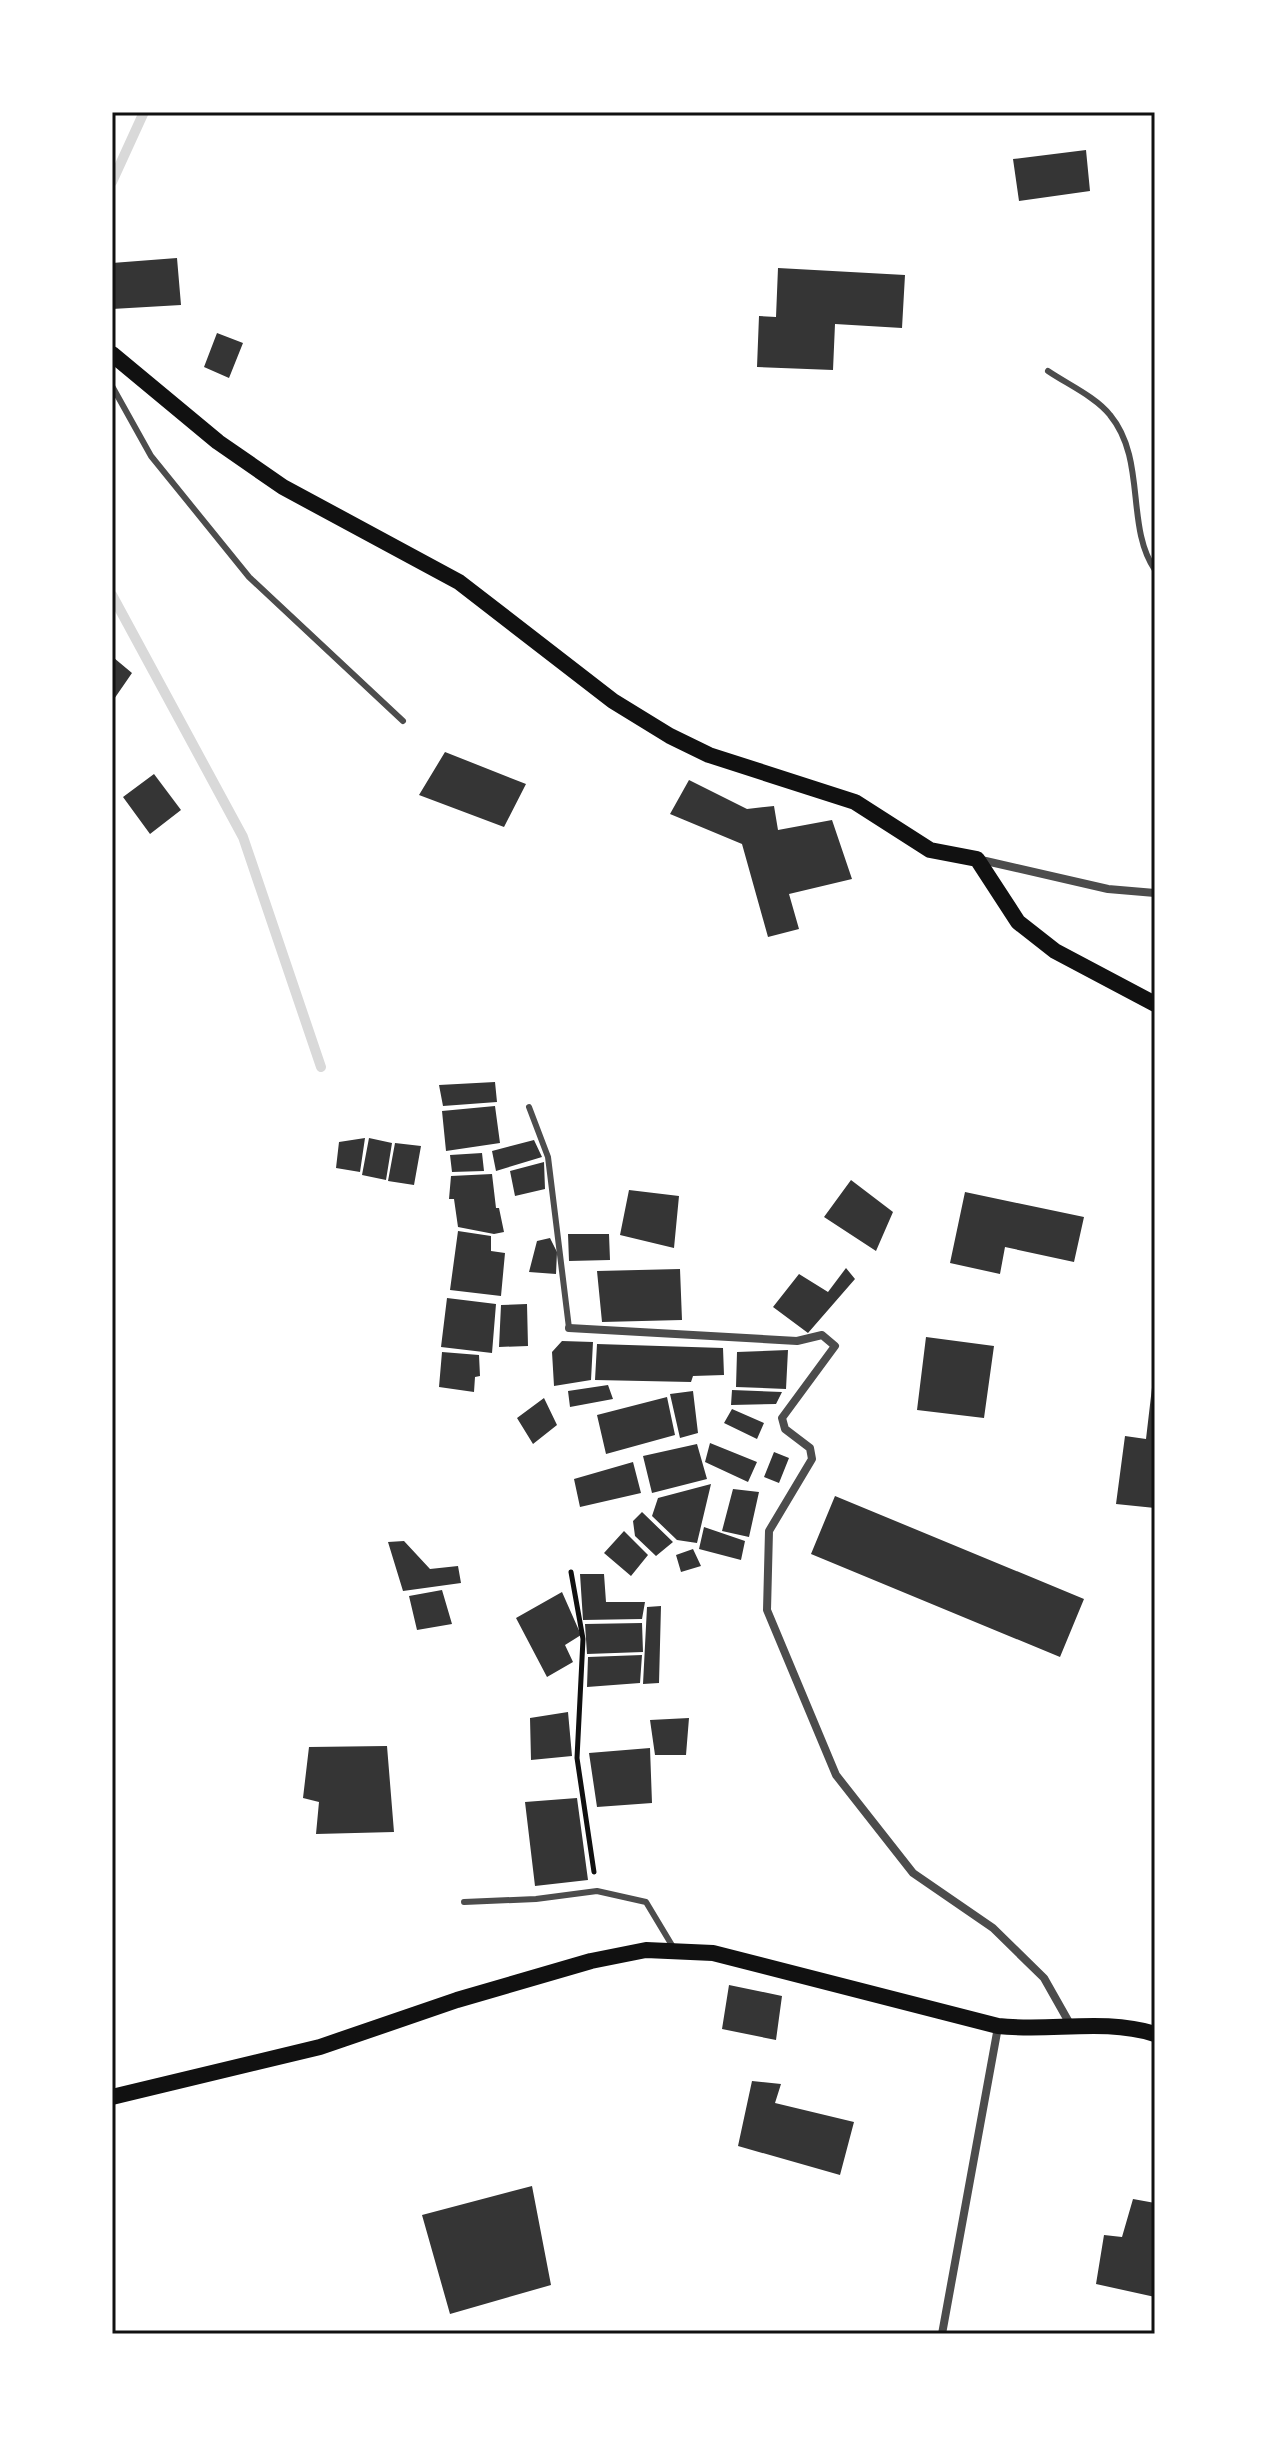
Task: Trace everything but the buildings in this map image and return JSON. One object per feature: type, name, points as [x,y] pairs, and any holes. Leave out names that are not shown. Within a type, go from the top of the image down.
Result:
[{"type":"main road","points":[[112,354],[218,442],[270,478],[459,582],[613,701],[670,736],[709,755],[855,802],[930,850],[977,859],[1018,922],[1055,951],[1155,1004]]},
{"type":"main road","points":[[112,2097],[320,2047],[457,2000],[591,1961],[646,1950],[713,1953],[998,2026],[1025,2029],[1070,2024],[1135,2028],[1155,2034]]},
{"type":"street","points":[[977,859],[1108,889],[1155,893]]},
{"type":"street","points":[[569,1328],[797,1341],[822,1335],[835,1346],[782,1418],[785,1429],[810,1448],[812,1459],[769,1531],[767,1610],[836,1775],[913,1873],[993,1928],[1044,1978],[1070,2024]]},
{"type":"street","points":[[942,2334],[998,2026]]},
{"type":"lane","points":[[1048,371],[1109,413],[1130,451],[1141,526],[1155,570]]},
{"type":"lane","points":[[112,386],[151,456],[249,577],[403,721]]},
{"type":"lane","points":[[529,1107],[548,1157],[569,1328]]},
{"type":"lane","points":[[464,1902],[536,1899],[597,1891],[646,1902],[675,1950]]},
{"type":"path","points":[[571,1572],[583,1639],[577,1758],[597,1891]]},
{"type":"waterway","points":[[112,182],[144,112]]},
{"type":"waterway","points":[[112,595],[243,837],[321,1067]]}]
